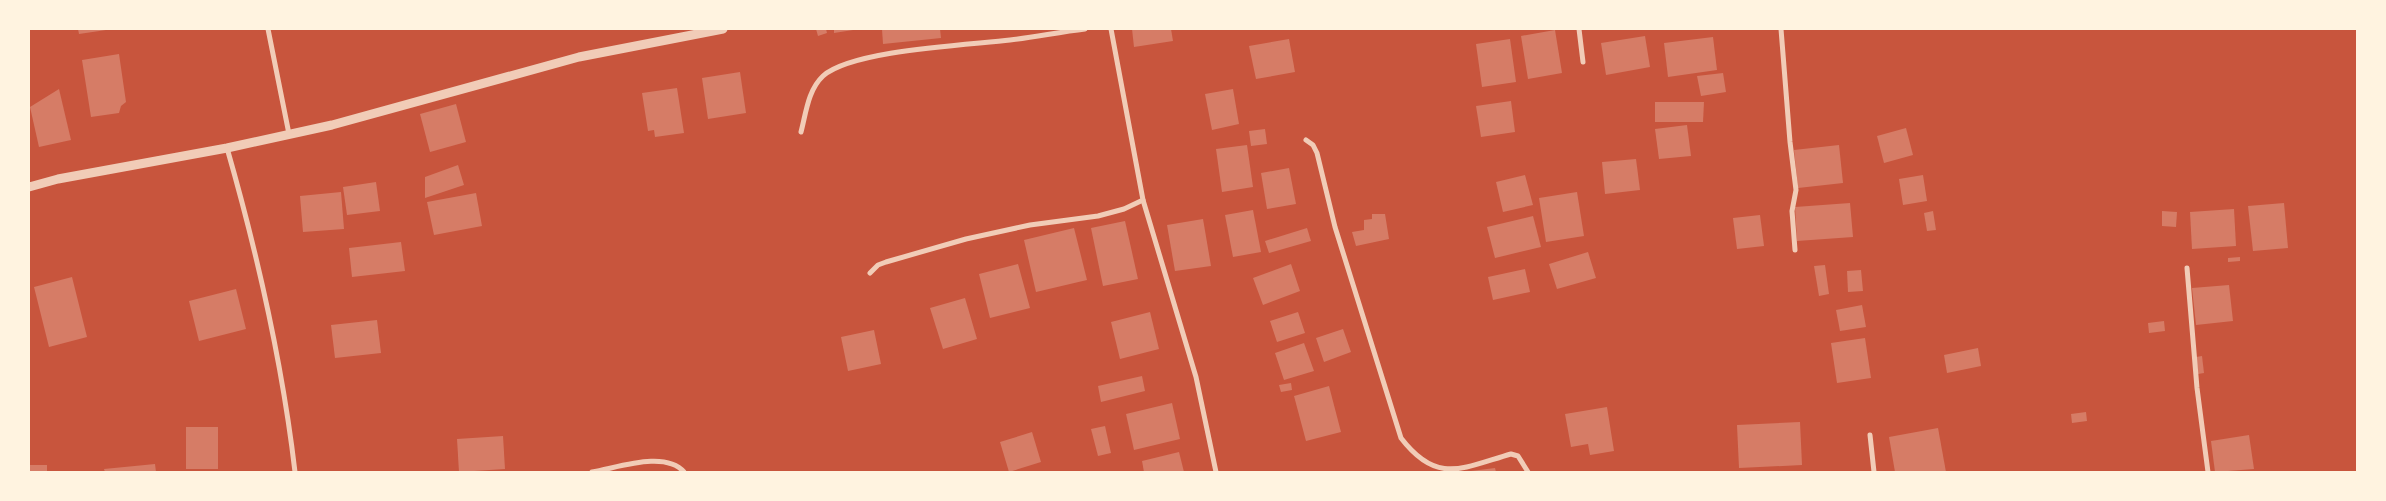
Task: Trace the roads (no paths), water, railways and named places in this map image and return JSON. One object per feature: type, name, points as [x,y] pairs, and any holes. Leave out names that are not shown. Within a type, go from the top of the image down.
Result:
[{"type":"street","points":[[268,29],[289,134]]},
{"type":"street","points":[[29,187],[58,179],[227,148],[289,134],[341,122],[579,57],[723,29]]},
{"type":"street","points":[[801,132],[807,105],[816,83],[826,74],[844,66],[878,56],[1085,29]]},
{"type":"street","points":[[1111,29],[1143,200],[1196,377],[1216,472]]},
{"type":"street","points":[[1579,29],[1583,62]]},
{"type":"street","points":[[1781,29],[1790,142],[1796,190],[1792,212],[1795,250]]},
{"type":"street","points":[[1306,140],[1313,145],[1317,153],[1335,227],[1401,438],[1411,451],[1425,463],[1436,468],[1448,470],[1511,454],[1518,456],[1528,472]]},
{"type":"street","points":[[227,148],[266,292],[286,397],[295,472]]},
{"type":"street","points":[[870,273],[878,265],[886,262],[966,239],[1030,226],[1098,216],[1124,209],[1143,200]]},
{"type":"street","points":[[2187,268],[2208,472]]},
{"type":"street","points":[[1870,435],[1874,472]]},
{"type":"street","points":[[592,472],[659,460],[673,463],[684,472]]}]
